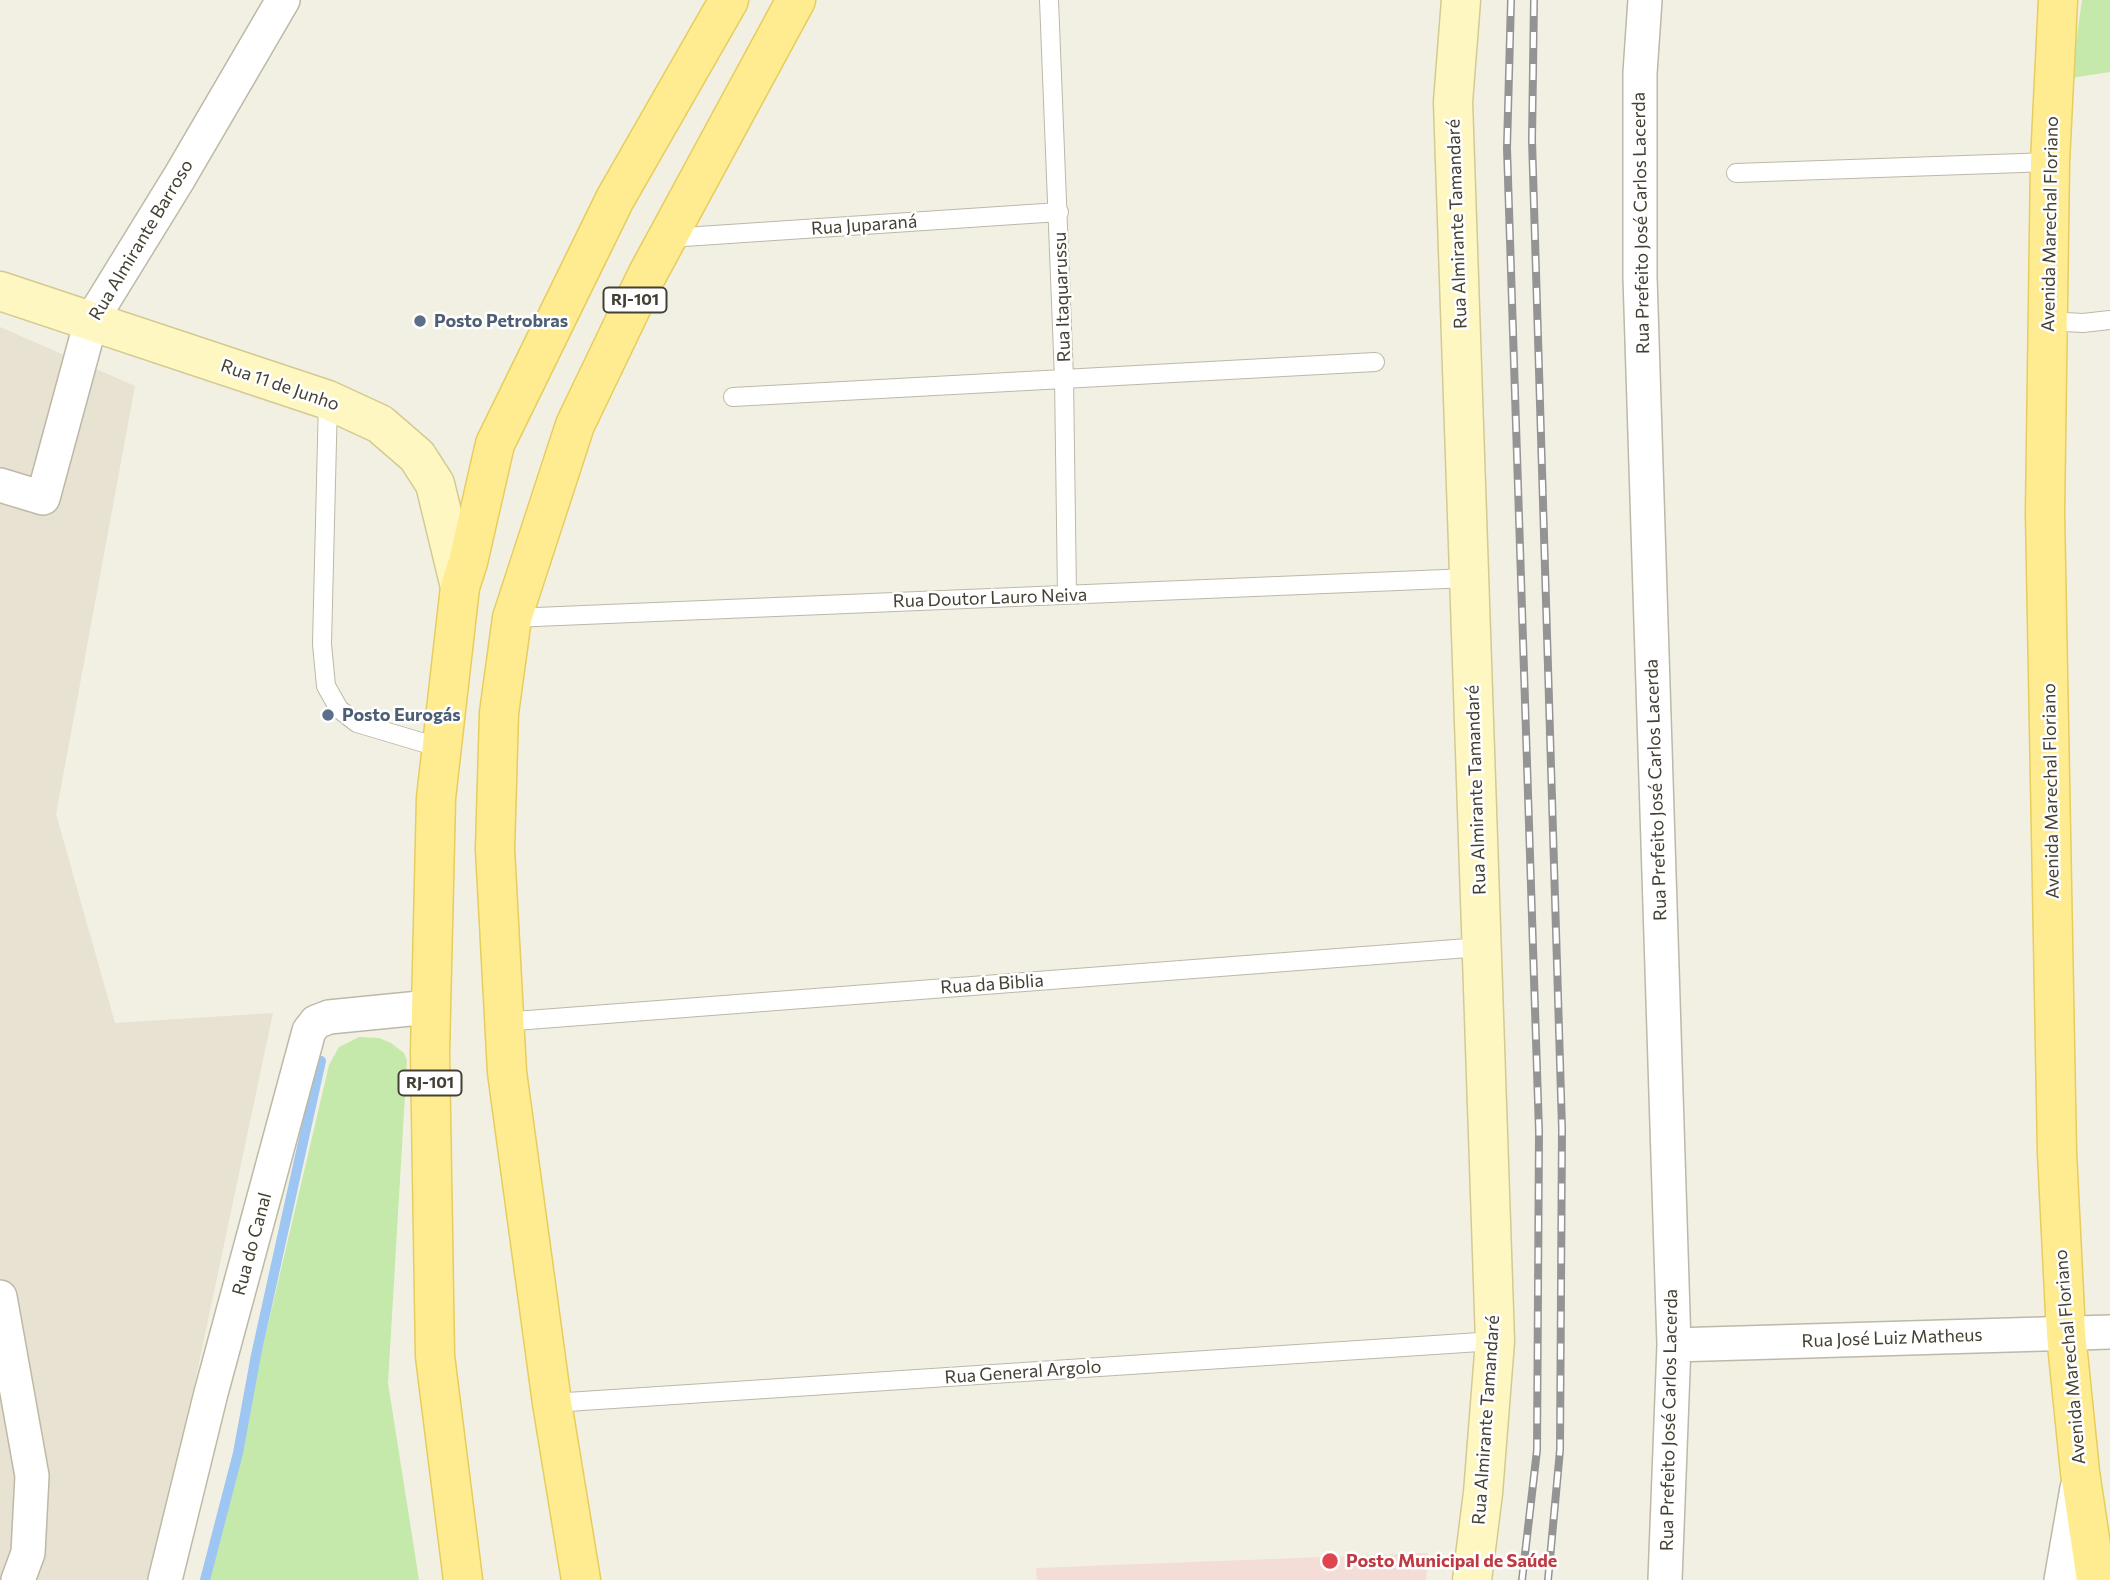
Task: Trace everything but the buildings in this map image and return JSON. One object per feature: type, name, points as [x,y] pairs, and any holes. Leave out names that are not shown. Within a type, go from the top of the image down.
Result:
[{"type":"main road","name":"RJ-101","points":[[463,1580],[435,1356],[430,1007],[436,798],[460,587],[495,444],[615,199],[729,0]]},
{"type":"main road","name":"RJ-101","points":[[581,1580],[552,1403],[508,1086],[502,1022],[495,849],[499,713],[512,618],[575,425],[647,275],[796,0]]},
{"type":"main road","name":"Avenida Marechal Floriano","points":[[2058,0],[2050,162],[2045,513],[2057,1153],[2066,1334],[2080,1472],[2096,1580]]},
{"type":"main road","name":"Rua Almirante Tamandaré","points":[[1457,4],[1453,102],[1495,1341],[1483,1493],[1472,1580]]},
{"type":"main road","name":"Rua 11 de Junho","points":[[0,291],[328,400],[380,424],[417,456],[435,484],[460,587]]},
{"type":"street","name":"Rua Almirante Barroso","points":[[0,485],[43,498],[91,321],[179,178],[283,0]]},
{"type":"street","name":"Rua Prefeito José Carlos Lacerda","points":[[1645,0],[1640,73],[1640,276],[1674,1345],[1665,1580]]},
{"type":"street","name":"Rua do Canal","points":[[165,1580],[211,1393],[309,1031],[316,1022],[329,1017],[430,1007]]},
{"type":"street","points":[[0,1297],[32,1476],[28,1553],[18,1580]]},
{"type":"street","name":"Rua José Luiz Matheus","points":[[1674,1345],[2110,1332]]},
{"type":"street","points":[[2062,1580],[2080,1472]]},
{"type":"lane","name":"Rua Itaquarussu","points":[[1049,0],[1059,212],[1067,595]]},
{"type":"lane","points":[[1736,173],[2050,162]]},
{"type":"lane","name":"Rua Juparaná","points":[[669,238],[1059,212]]},
{"type":"lane","points":[[2047,321],[2083,323],[2110,320]]},
{"type":"lane","points":[[733,397],[1375,362]]},
{"type":"lane","points":[[328,400],[322,644],[326,686],[339,709],[356,723],[441,748]]},
{"type":"lane","name":"Rua Doutor Lauro Neiva","points":[[512,618],[1469,578]]},
{"type":"lane","name":"Rua da Biblia","points":[[502,1022],[1481,947]]},
{"type":"lane","name":"Rua General Argolo","points":[[552,1403],[1495,1341]]},
{"type":"shaded area","points":[[0,327],[135,386],[56,814],[115,1023],[273,1013],[153,1580],[0,1580]]},
{"type":"shaded area","name":"Posto Municipal de Saúde","points":[[1428,1553],[1426,1580],[1037,1580],[1036,1568]]},
{"type":"green space","points":[[2082,0],[2110,0],[2110,72],[2071,78]]},
{"type":"green space","points":[[359,1037],[379,1038],[391,1043],[404,1053],[407,1061],[388,1383],[419,1580],[208,1580],[329,1065],[339,1047]]},
{"type":"waterway","points":[[205,1580],[238,1453],[256,1355],[321,1061]]},
{"type":"railway","points":[[1511,0],[1507,148],[1539,1132],[1537,1450],[1522,1580]]},
{"type":"railway","points":[[1534,0],[1532,140],[1562,1128],[1560,1450],[1548,1580]]},
{"type":"place","name":"Posto Petrobras","points":[[420,321]]},
{"type":"place","name":"Posto Eurogás","points":[[328,715]]},
{"type":"place","name":"Posto Municipal de Saúde","points":[[1330,1561]]}]
